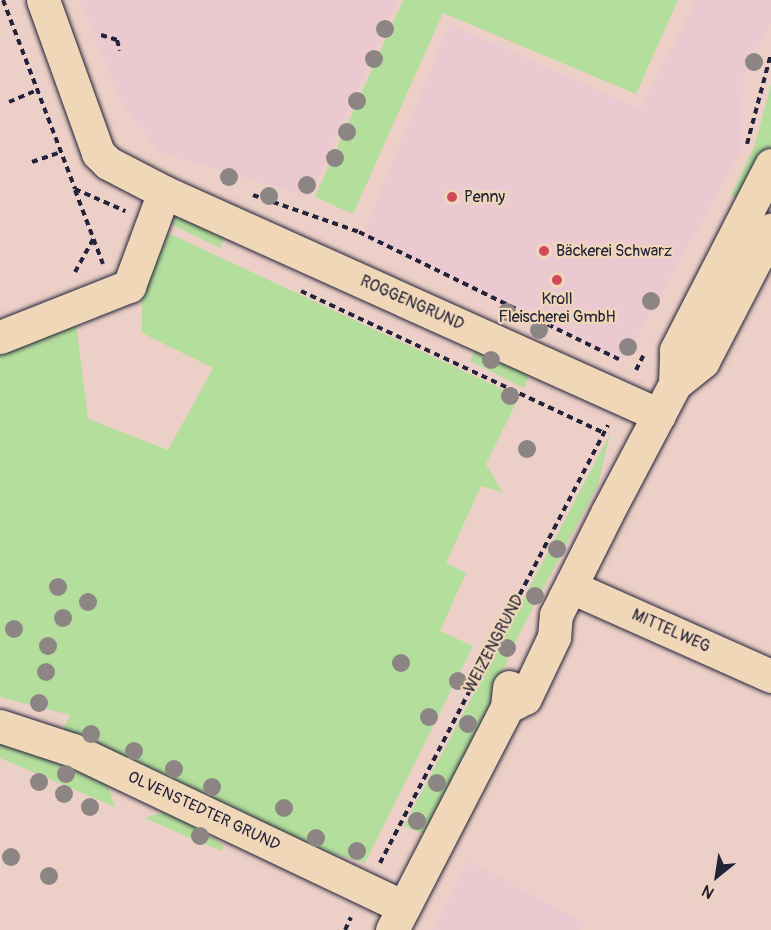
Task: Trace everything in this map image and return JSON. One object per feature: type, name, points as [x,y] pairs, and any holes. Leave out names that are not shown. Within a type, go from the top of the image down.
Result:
[{"type":"street","name":"ROGGENGRUND","points":[[43,0],[98,153],[108,163],[164,192],[659,415]]},
{"type":"street","points":[[675,384],[676,350],[771,165]]},
{"type":"street","points":[[0,338],[129,286],[164,192]]},
{"type":"street","points":[[398,918],[507,707],[525,698],[554,637],[563,601],[675,384],[703,361],[771,230]]},
{"type":"street","name":"MITTELWEG","points":[[563,601],[771,676]]},
{"type":"street","name":"OLVENSTEDTER GRUND","points":[[0,726],[73,750],[398,918]]},
{"type":"path","points":[[101,35],[117,40],[120,51]]},
{"type":"path","points":[[9,102],[37,90]]},
{"type":"path","points":[[32,162],[61,152]]},
{"type":"path","points":[[75,189],[114,292]]},
{"type":"path","points":[[250,194],[359,232],[637,368]]},
{"type":"path","points":[[293,288],[604,433]]},
{"type":"path","name":"WEIZENGRUND","points":[[380,863],[609,425]]},
{"type":"path","points":[[345,930],[351,918]]},
{"type":"shaded area","points":[[80,0],[398,0],[309,197],[159,152],[121,102]]},
{"type":"shaded area","points":[[696,0],[771,0],[771,23],[743,75],[741,151],[624,360],[362,237],[449,24],[641,109]]},
{"type":"shaded area","points":[[468,861],[584,922],[579,930],[433,930]]},
{"type":"green space","points":[[403,0],[678,0],[636,94],[443,13],[353,214],[315,197]]},
{"type":"green space","points":[[771,84],[771,148],[743,202],[731,196],[755,145]]},
{"type":"green space","points":[[190,213],[227,230],[220,248],[171,224],[173,218]]},
{"type":"green space","points":[[166,232],[519,397],[486,464],[502,492],[481,486],[446,563],[466,573],[440,631],[473,646],[365,863],[330,853],[62,732],[70,715],[0,697],[0,350],[76,323],[88,419],[168,450],[213,368],[142,333],[142,277]]},
{"type":"green space","points":[[477,346],[525,367],[528,378],[524,388],[470,361]]},
{"type":"green space","points":[[610,434],[598,485],[514,644],[479,730],[423,834],[404,826]]},
{"type":"green space","points":[[0,740],[106,781],[115,807],[0,758]]},
{"type":"green space","points":[[166,811],[197,826],[224,846],[221,851],[144,818]]},
{"type":"place","name":"Penny","points":[[452,197]]},
{"type":"place","name":"Bäckerei Schwarz","points":[[544,251]]},
{"type":"place","name":"Kroll Fleischerei GmbH","points":[[557,280]]}]
